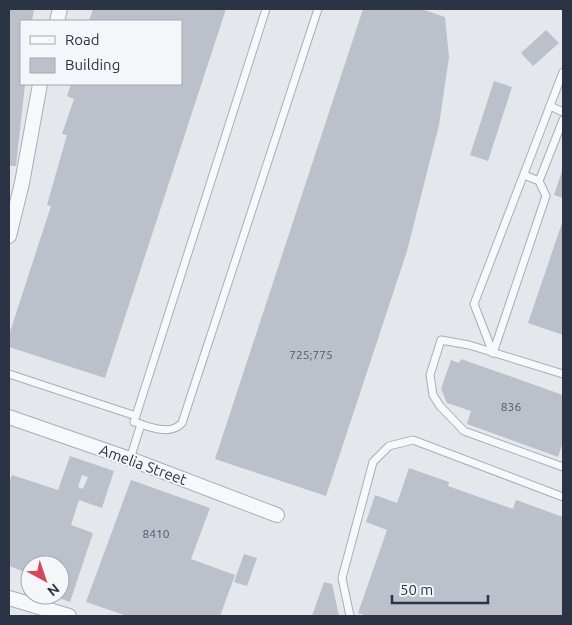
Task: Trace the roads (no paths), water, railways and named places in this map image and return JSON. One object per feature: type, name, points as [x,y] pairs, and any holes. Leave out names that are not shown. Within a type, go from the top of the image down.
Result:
[{"type":"street","points":[[9,236],[22,183],[40,85]]},
{"type":"street","name":"Amelia Street","points":[[9,417],[130,459],[277,515]]},
{"type":"street","points":[[9,598],[69,616]]},
{"type":"lane","points":[[266,9],[134,422],[170,431],[176,429],[182,423],[318,9]]},
{"type":"lane","points":[[493,352],[474,304],[563,72]]},
{"type":"lane","points":[[550,106],[563,112]]},
{"type":"lane","points":[[539,181],[563,120]]},
{"type":"lane","points":[[493,352],[546,196],[539,181],[524,175]]},
{"type":"lane","points":[[563,374],[493,352],[441,340],[430,375],[433,395],[440,406],[464,431],[563,468],[563,466]]},
{"type":"lane","points":[[9,374],[136,416]]},
{"type":"lane","points":[[130,459],[141,424]]},
{"type":"lane","points":[[350,616],[342,578],[373,462],[389,446],[413,440],[563,497]]}]
